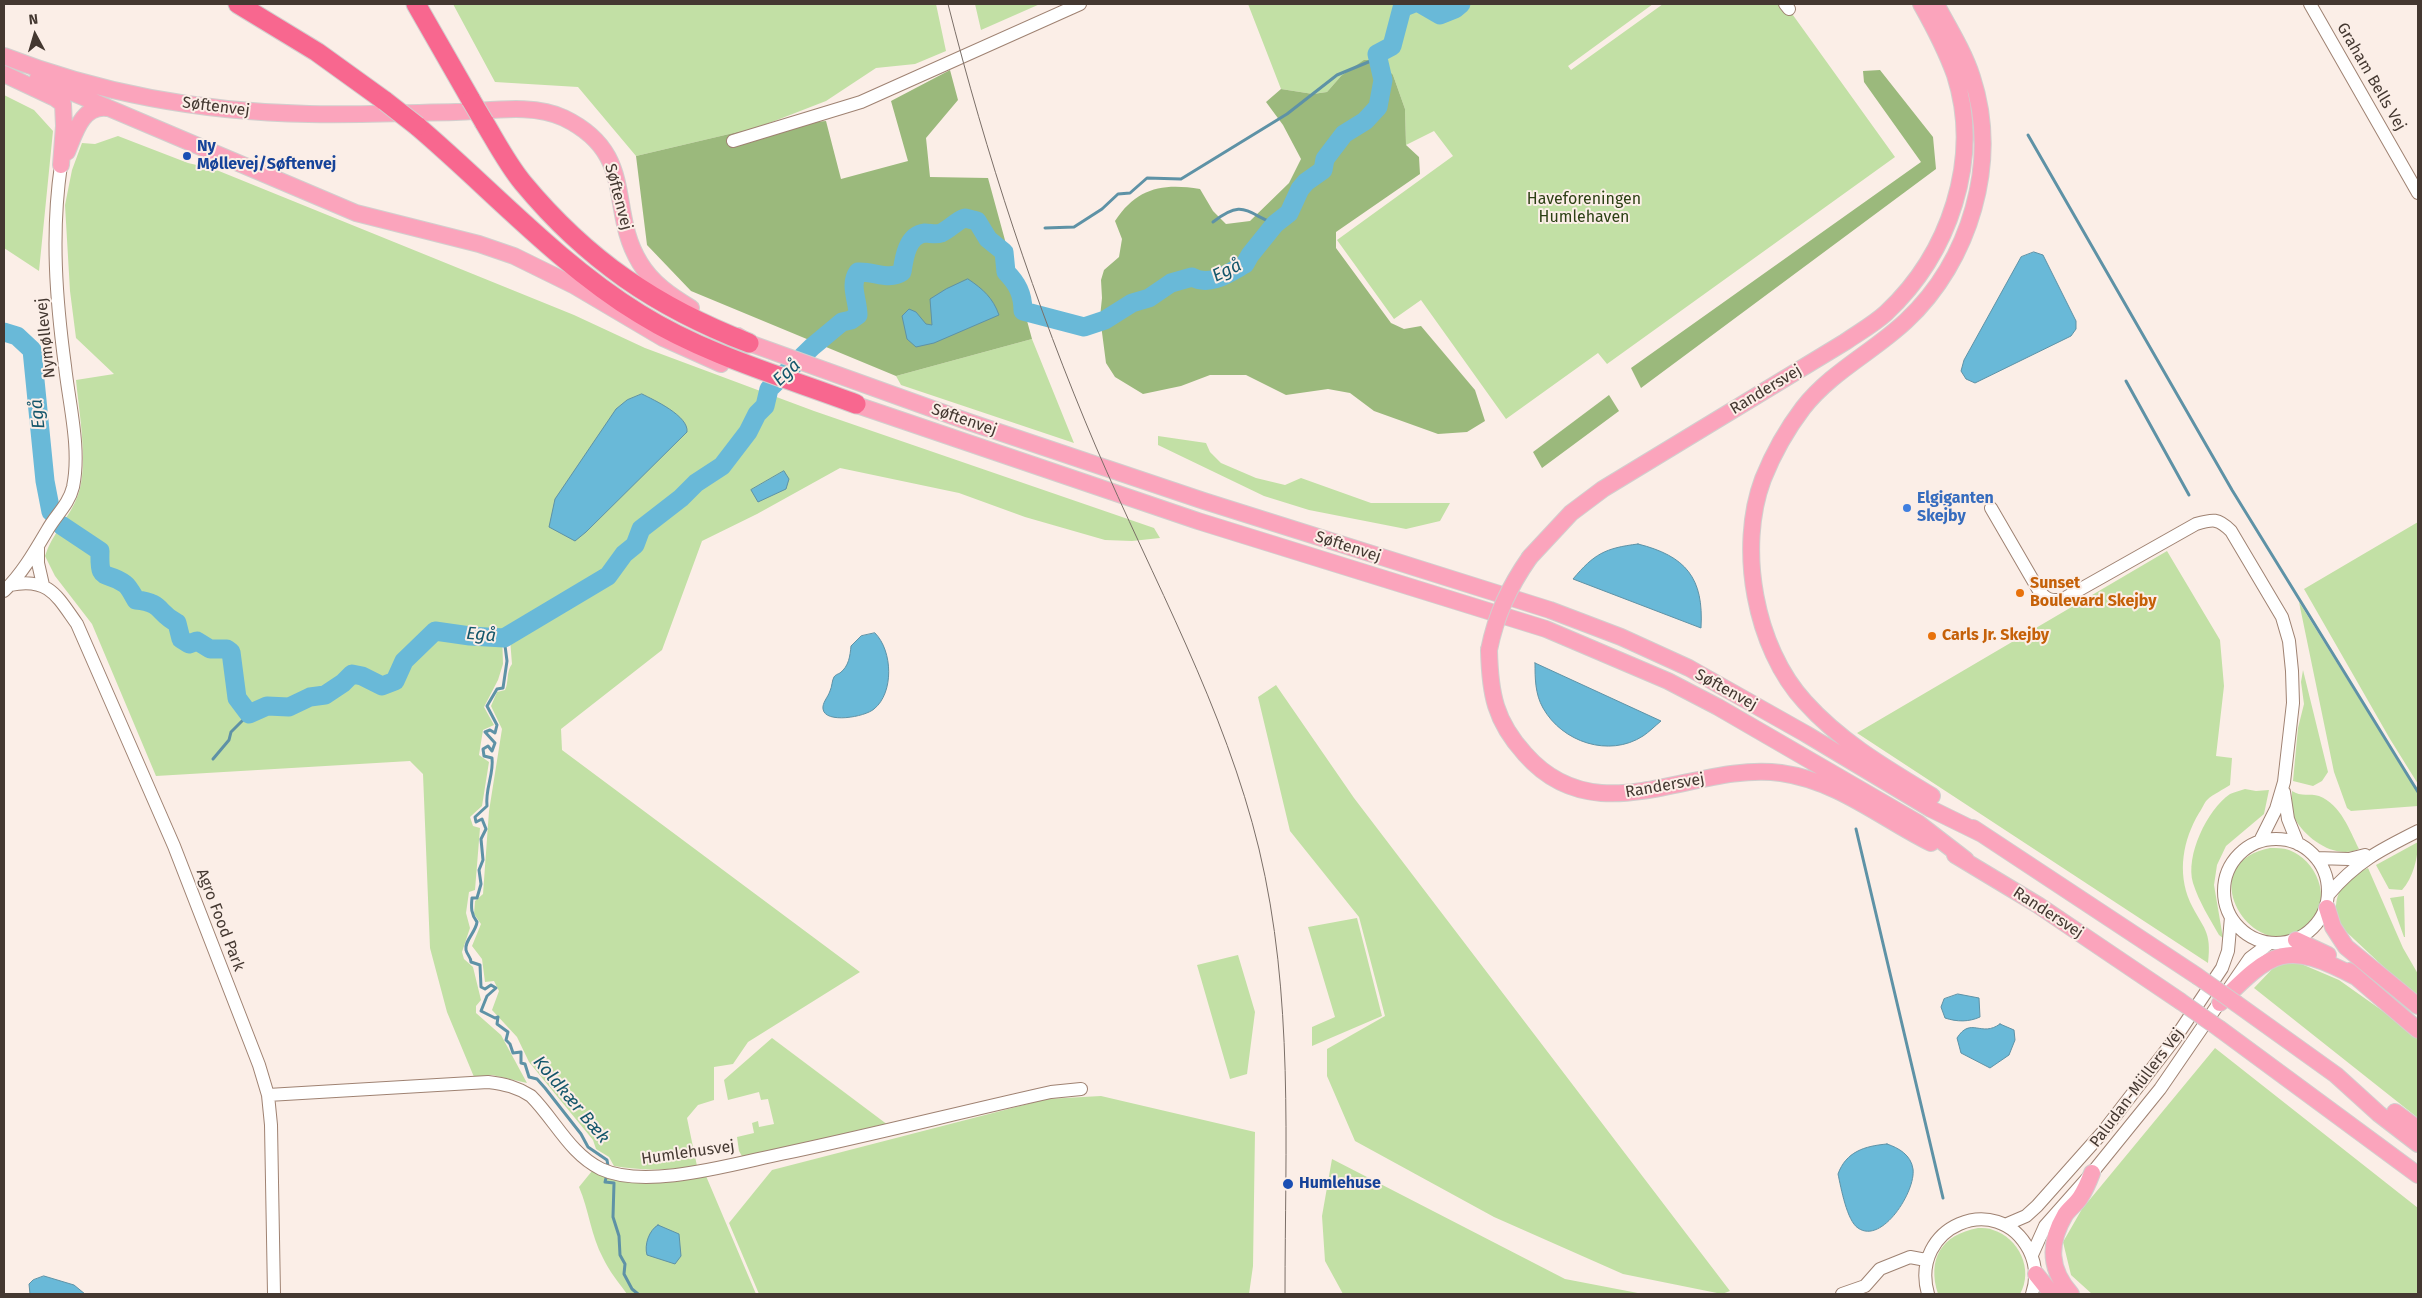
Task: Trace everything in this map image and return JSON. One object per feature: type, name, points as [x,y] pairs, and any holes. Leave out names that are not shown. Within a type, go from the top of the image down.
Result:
[{"type":"highway","points":[[238,4],[317,52],[385,101],[417,126],[558,253],[612,296],[668,330],[733,364],[856,404]]},
{"type":"highway","points":[[416,4],[484,122],[522,182],[571,236],[618,275],[689,317],[750,343]]},
{"type":"main road","name":"Randersvej","points":[[1921,4],[1944,47],[1955,77],[1963,125],[1960,182],[1952,213],[1938,247],[1924,270],[1884,315],[1845,342],[1603,489],[1571,513],[1530,557],[1504,599],[1495,621],[1489,650],[1490,679],[1496,710],[1513,741],[1535,766],[1566,784],[1597,793],[1629,794],[1738,774],[1779,773],[1799,777],[1855,799],[1912,833],[1966,860],[2038,905],[2220,1029],[2418,1174]]},
{"type":"main road","name":"Randersvej","points":[[1936,4],[1957,42],[1972,78],[1980,116],[1982,160],[1974,208],[1960,247],[1939,284],[1906,321],[1828,382],[1803,407],[1782,440],[1762,481],[1753,525],[1753,578],[1762,626],[1780,666],[1802,700],[1838,736],[1936,799],[1982,834],[2237,1004],[2336,1075],[2380,1114],[2418,1144]]},
{"type":"main road","name":"Søftenvej","points":[[4,56],[62,76],[122,92],[223,110],[342,114],[530,110],[563,118],[584,129],[608,158],[616,175],[632,247],[648,274],[672,297],[750,343],[842,377],[1186,495],[1550,610],[1621,637],[1689,668],[1931,809],[1982,834]]},
{"type":"main road","points":[[4,64],[356,213],[479,244],[514,256],[575,286],[663,338],[733,364]]},
{"type":"main road","points":[[4,74],[55,98],[63,104],[64,126],[61,166]]},
{"type":"main road","points":[[61,166],[85,116],[94,108],[107,108]]},
{"type":"main road","name":"Søftenvej","points":[[856,404],[1198,521],[1556,633],[1668,681],[1718,706],[1910,818],[1966,860]]},
{"type":"main road","points":[[2328,902],[2333,927],[2346,947],[2418,1006]]},
{"type":"main road","points":[[2296,940],[2334,958],[2418,1030]]},
{"type":"main road","points":[[2220,1003],[2252,971],[2269,960],[2282,956],[2295,955],[2317,958],[2356,977]]},
{"type":"main road","points":[[2336,1075],[2386,1106],[2418,1130]]},
{"type":"main road","points":[[2071,1294],[2062,1284],[2055,1269],[2053,1254],[2054,1236],[2066,1214],[2080,1198],[2092,1173]]},
{"type":"main road","points":[[2036,1274],[2052,1294]]},
{"type":"street","points":[[733,141],[861,102],[1080,4]]},
{"type":"street","name":"Graham Bells Vej","points":[[2310,4],[2418,192]]},
{"type":"street","name":"Nymøllevej","points":[[7,588],[38,548],[48,528],[65,506],[73,488],[75,471],[74,445],[59,320],[55,262],[56,202],[61,166]]},
{"type":"street","points":[[1991,508],[2038,589],[2048,600],[2056,601],[2064,599],[2196,524],[2212,520],[2222,522],[2231,531],[2282,617],[2289,641],[2292,703],[2284,782],[2285,806],[2298,844]]},
{"type":"street","points":[[7,588],[28,582],[43,585],[38,564],[38,548]]},
{"type":"street","name":"Agro Food Park","points":[[43,585],[53,593],[72,618],[89,649],[174,846],[259,1065],[268,1095],[271,1125],[274,1294]]},
{"type":"street","points":[[2260,841],[2276,809],[2284,782]]},
{"type":"street","points":[[2328,902],[2326,879],[2316,858],[2298,844],[2279,840],[2260,841],[2243,849],[2231,862],[2225,875],[2223,892],[2225,904],[2232,917],[2252,937],[2270,943],[2296,940],[2310,932],[2320,921],[2328,902],[2354,867],[2375,853],[2418,831]]},
{"type":"street","points":[[2316,858],[2349,859],[2375,853]]},
{"type":"street","name":"Paludan-Müllers Vej","points":[[2005,1225],[2026,1216],[2037,1206],[2102,1133],[2174,1040],[2222,968],[2228,951],[2232,917]]},
{"type":"street","name":"Paludan-Müllers Vej","points":[[2032,1255],[2045,1226],[2092,1173],[2160,1089],[2250,958],[2270,943]]},
{"type":"street","name":"Humlehusvej","points":[[268,1095],[488,1082],[504,1084],[520,1089],[531,1096],[584,1159],[603,1170],[637,1176],[701,1171],[864,1136],[1034,1095],[1081,1089]]},
{"type":"street","points":[[1918,1294],[1926,1288],[1926,1260],[1938,1239],[1957,1224],[1973,1220],[1989,1220],[2005,1225],[2025,1242],[2032,1255],[2036,1274],[2032,1294]]},
{"type":"street","points":[[1842,1294],[1865,1286],[1880,1269],[1910,1257],[1926,1260]]},
{"type":"green space","points":[[453,4],[936,4],[946,51],[915,64],[876,68],[826,101],[759,127],[636,156],[578,87],[495,82]]},
{"type":"green space","points":[[975,4],[1040,4],[981,30]]},
{"type":"green space","name":"Haveforeningen Humlehaven","points":[[1248,4],[1653,4],[1568,66],[1571,70],[1663,4],[1785,4],[1895,157],[1607,364],[1598,353],[1506,419],[1421,300],[1394,319],[1337,240],[1453,156],[1434,131],[1406,145],[1405,109],[1393,75],[1341,76],[1327,92],[1313,94],[1281,89]]},
{"type":"green space","points":[[1364,60],[1378,60],[1393,75],[1405,109],[1406,145],[1419,157],[1420,174],[1336,232],[1336,248],[1391,323],[1404,329],[1421,326],[1475,390],[1485,421],[1467,432],[1438,434],[1374,411],[1350,393],[1328,389],[1286,395],[1246,375],[1210,375],[1181,386],[1143,394],[1115,377],[1106,363],[1100,317],[1101,280],[1104,270],[1119,257],[1122,239],[1115,221],[1123,210],[1132,201],[1152,190],[1186,187],[1200,189],[1213,211],[1226,224],[1250,221],[1289,183],[1301,159],[1283,125],[1266,102],[1281,89],[1313,94],[1327,92],[1341,76]]},
{"type":"green space","points":[[950,70],[958,100],[926,138],[930,177],[988,178],[1032,339],[896,376],[691,291],[647,245],[636,156],[759,127],[826,121],[841,179],[908,161],[891,101]]},
{"type":"green space","points":[[1880,70],[1933,137],[1936,169],[1641,388],[1631,368],[1921,162],[1864,82],[1863,71]]},
{"type":"green space","points":[[4,95],[34,110],[53,131],[39,271],[4,248]]},
{"type":"green space","points":[[118,136],[188,163],[214,169],[574,315],[645,348],[814,411],[1154,528],[1160,538],[1132,541],[1105,540],[1025,517],[959,493],[840,468],[757,514],[702,541],[662,650],[561,729],[562,750],[860,972],[748,1042],[733,1064],[714,1067],[714,1100],[698,1105],[687,1118],[697,1166],[635,1169],[614,1166],[609,1157],[596,1149],[593,1140],[529,1062],[517,1037],[492,1010],[499,991],[494,981],[485,982],[482,959],[472,946],[481,924],[474,914],[475,901],[483,894],[489,811],[502,729],[491,706],[497,692],[505,690],[506,687],[512,664],[510,639],[608,580],[624,562],[629,553],[638,546],[643,533],[700,483],[721,473],[760,421],[751,418],[716,467],[698,479],[679,497],[639,525],[633,542],[619,553],[611,568],[547,611],[502,633],[503,664],[498,680],[484,707],[494,725],[483,730],[479,755],[489,762],[482,806],[470,817],[473,826],[480,828],[475,890],[469,892],[466,913],[470,928],[462,952],[464,959],[473,967],[481,1000],[476,1006],[476,1013],[501,1035],[527,1083],[492,1075],[474,1077],[447,1012],[430,948],[423,774],[410,761],[156,776],[92,624],[55,576],[45,556],[52,540],[75,503],[81,483],[83,454],[76,380],[114,374],[76,338],[70,291],[65,205],[72,170],[82,143],[95,144]]},
{"type":"green space","points":[[1032,339],[1074,443],[901,385],[896,376]]},
{"type":"green space","points":[[1609,395],[1619,411],[1542,468],[1533,452]]},
{"type":"green space","points":[[1158,436],[1206,443],[1210,452],[1221,463],[1256,478],[1285,485],[1301,478],[1371,503],[1450,503],[1440,521],[1406,529],[1309,510],[1264,496],[1158,445]]},
{"type":"green space","points":[[2418,522],[2418,784],[2304,589]]},
{"type":"green space","points":[[2167,551],[2220,640],[2224,686],[2216,756],[2232,758],[2230,785],[2212,796],[2205,803],[2193,823],[2184,856],[2183,868],[2186,891],[2207,936],[2209,943],[2208,963],[1857,733]]},
{"type":"green space","points":[[2299,602],[2418,793],[2418,806],[2351,811],[2347,808],[2334,772]]},
{"type":"green space","points":[[2303,670],[2328,772],[2322,781],[2313,786],[2293,781],[2298,728],[2304,704],[2301,682]]},
{"type":"green space","points":[[1276,685],[1354,798],[1730,1291],[1722,1294],[1623,1274],[1494,1217],[1355,1141],[1327,1076],[1327,1049],[1385,1016],[1359,917],[1290,831],[1258,697]]},
{"type":"green space","points":[[2245,789],[2256,791],[2269,790],[2264,814],[2226,846],[2217,865],[2214,885],[2223,938],[2212,923],[2195,890],[2191,872],[2192,860],[2200,834],[2213,811],[2230,794]]},
{"type":"green space","points":[[2292,791],[2299,794],[2319,796],[2333,805],[2344,818],[2359,849],[2350,852],[2332,850],[2322,846],[2306,834],[2294,816]]},
{"type":"green space","points":[[2418,842],[2414,868],[2406,885],[2402,890],[2389,889],[2376,865]]},
{"type":"green space","points":[[2270,848],[2287,849],[2299,855],[2314,871],[2321,891],[2321,902],[2311,922],[2291,935],[2271,936],[2253,927],[2240,912],[2232,893],[2233,874],[2245,858]]},
{"type":"green space","points":[[2368,868],[2403,948],[2418,974],[2418,999],[2339,925],[2336,906],[2340,890],[2351,878]]},
{"type":"green space","points":[[2404,896],[2405,937],[2390,898]]},
{"type":"green space","points":[[1357,918],[1382,1016],[1312,1046],[1312,1027],[1335,1017],[1308,927]]},
{"type":"green space","points":[[1238,955],[1255,1012],[1247,1074],[1230,1079],[1197,965]]},
{"type":"green space","points":[[2278,963],[2299,963],[2339,980],[2418,1036],[2418,1118],[2254,988]]},
{"type":"green space","points":[[772,1038],[888,1125],[743,1158],[739,1151],[737,1137],[754,1133],[752,1123],[758,1121],[759,1127],[774,1124],[768,1099],[761,1100],[759,1092],[728,1100],[724,1080]]},
{"type":"green space","points":[[2215,1048],[2418,1208],[2418,1294],[2092,1294],[2071,1275],[2063,1242],[2082,1209]]},
{"type":"green space","points":[[1101,1096],[1255,1132],[1253,1266],[1249,1294],[759,1294],[729,1223],[772,1170],[1047,1099]]},
{"type":"green space","points":[[1332,1159],[1565,1279],[1643,1294],[1343,1294],[1325,1261],[1322,1216]]},
{"type":"green space","points":[[592,1171],[622,1180],[649,1182],[706,1176],[756,1294],[627,1294],[608,1268],[599,1250],[579,1187]]},
{"type":"green space","points":[[1978,1228],[1990,1229],[2002,1234],[2017,1247],[2022,1256],[2025,1275],[2024,1285],[2020,1294],[1938,1294],[1934,1270],[1940,1250],[1955,1236]]},
{"type":"water","points":[[2034,252],[2043,255],[2076,321],[2076,329],[2071,336],[1975,383],[1966,379],[1961,371],[1964,360],[2021,257]]},
{"type":"water","points":[[968,279],[987,294],[999,315],[934,343],[916,347],[907,339],[902,316],[909,309],[916,312],[926,324],[932,325],[930,299]]},
{"type":"water","points":[[642,394],[670,409],[682,420],[687,432],[575,541],[549,527],[555,499],[616,409],[627,400]]},
{"type":"water","points":[[784,471],[789,479],[786,489],[758,502],[751,490]]},
{"type":"water","points":[[1638,544],[1669,555],[1689,572],[1699,595],[1701,628],[1573,579],[1594,558],[1608,550]]},
{"type":"water","points":[[875,633],[885,650],[889,672],[888,683],[881,702],[869,712],[846,718],[825,714],[823,704],[831,689],[834,677],[847,664],[851,646],[861,636]]},
{"type":"water","points":[[1535,663],[1661,721],[1643,736],[1630,743],[1616,746],[1601,746],[1574,738],[1551,720],[1540,703],[1535,680]]},
{"type":"water","points":[[1958,994],[1979,998],[1980,1017],[1963,1021],[1945,1018],[1941,1007],[1944,999]]},
{"type":"water","points":[[2000,1024],[2014,1030],[2015,1040],[2009,1055],[1990,1068],[1961,1053],[1957,1038],[1967,1028],[1987,1029]]},
{"type":"water","points":[[1887,1144],[1900,1150],[1910,1160],[1913,1169],[1912,1179],[1909,1190],[1896,1213],[1887,1223],[1877,1229],[1867,1231],[1858,1228],[1851,1219],[1845,1204],[1838,1174],[1841,1166],[1851,1155],[1871,1146]]},
{"type":"water","points":[[658,1225],[679,1234],[681,1256],[675,1264],[647,1255],[648,1238],[652,1230]]},
{"type":"water","points":[[44,1276],[74,1285],[85,1294],[30,1294],[29,1284],[33,1280]]},
{"type":"waterway","name":"Egå","points":[[61,525],[100,551],[101,568],[105,575],[125,584],[136,600],[151,603],[177,623],[181,639],[189,644],[197,641],[210,649],[227,649],[231,652],[237,698],[249,714],[267,706],[289,707],[310,697],[325,695],[343,683],[352,674],[362,676],[382,686],[395,681],[404,661],[435,631],[504,638],[608,576],[624,554],[635,545],[641,529],[681,498],[696,483],[722,466],[748,432],[757,414],[765,406],[769,389],[812,347],[842,322],[851,320],[858,315],[854,287],[855,277],[858,272],[887,276],[897,275],[902,272],[910,243],[919,235],[941,233],[965,218],[977,221],[988,239],[1004,252],[1006,272],[1019,289],[1023,311],[1084,327],[1105,320],[1132,303],[1149,298],[1171,283],[1192,277],[1199,280],[1212,280],[1226,275],[1245,264],[1275,224],[1289,213],[1300,189],[1306,182],[1323,170],[1325,159],[1344,134],[1365,121],[1378,107],[1383,80],[1377,54],[1392,46],[1402,8],[1412,4]]},
{"type":"waterway","name":"Egå","points":[[1421,4],[1440,15],[1455,9],[1461,4]]},
{"type":"waterway","points":[[1045,228],[1074,227],[1102,209],[1118,194],[1130,193],[1147,178],[1181,179],[1287,114],[1337,75],[1378,58]]},
{"type":"waterway","points":[[2028,135],[2232,490],[2418,792]]},
{"type":"waterway","points":[[1213,222],[1223,215],[1238,209],[1250,212],[1275,224]]},
{"type":"waterway","name":"Egå","points":[[4,332],[17,336],[32,350],[45,481],[51,512]]},
{"type":"waterway","points":[[2126,381],[2189,495]]},
{"type":"waterway","name":"Koldkær Bæk","points":[[504,638],[507,661],[503,688],[497,689],[487,706],[497,725],[495,733],[490,730],[485,732],[495,743],[492,751],[488,746],[483,749],[484,756],[492,758],[492,770],[487,794],[487,806],[475,817],[476,822],[482,819],[486,829],[481,839],[483,860],[479,870],[481,884],[477,898],[472,898],[472,911],[477,922],[467,943],[466,950],[471,962],[480,965],[481,987],[485,989],[491,985],[496,988],[487,996],[481,1011],[495,1018],[498,1017],[497,1024],[508,1032],[506,1040],[510,1044],[513,1053],[521,1052],[521,1063],[525,1064],[529,1077],[537,1079],[545,1088],[581,1134],[588,1147],[607,1160],[608,1166]]},
{"type":"waterway","points":[[213,759],[229,740],[231,732],[249,714]]},
{"type":"waterway","points":[[1856,829],[1943,1198]]},
{"type":"waterway","name":"Koldkær Bæk","points":[[606,1178],[605,1182],[614,1183],[613,1217],[619,1236],[620,1255],[625,1264],[624,1274],[632,1289],[638,1294]]},
{"type":"tram line","points":[[948,4],[995,172],[1052,339],[1096,447],[1208,695],[1245,797],[1259,849],[1278,959],[1283,1015],[1286,1126],[1285,1294]]},
{"type":"place","name":"Ny Møllevej/Søftenvej","points":[[187,156]]},
{"type":"place","name":"Elgiganten Skejby","points":[[1907,508]]},
{"type":"place","name":"Sunset Boulevard Skejby","points":[[2020,593]]},
{"type":"place","name":"Carls Jr. Skejby","points":[[1932,636]]},
{"type":"place","name":"Humlehuse","points":[[1288,1184]]}]
